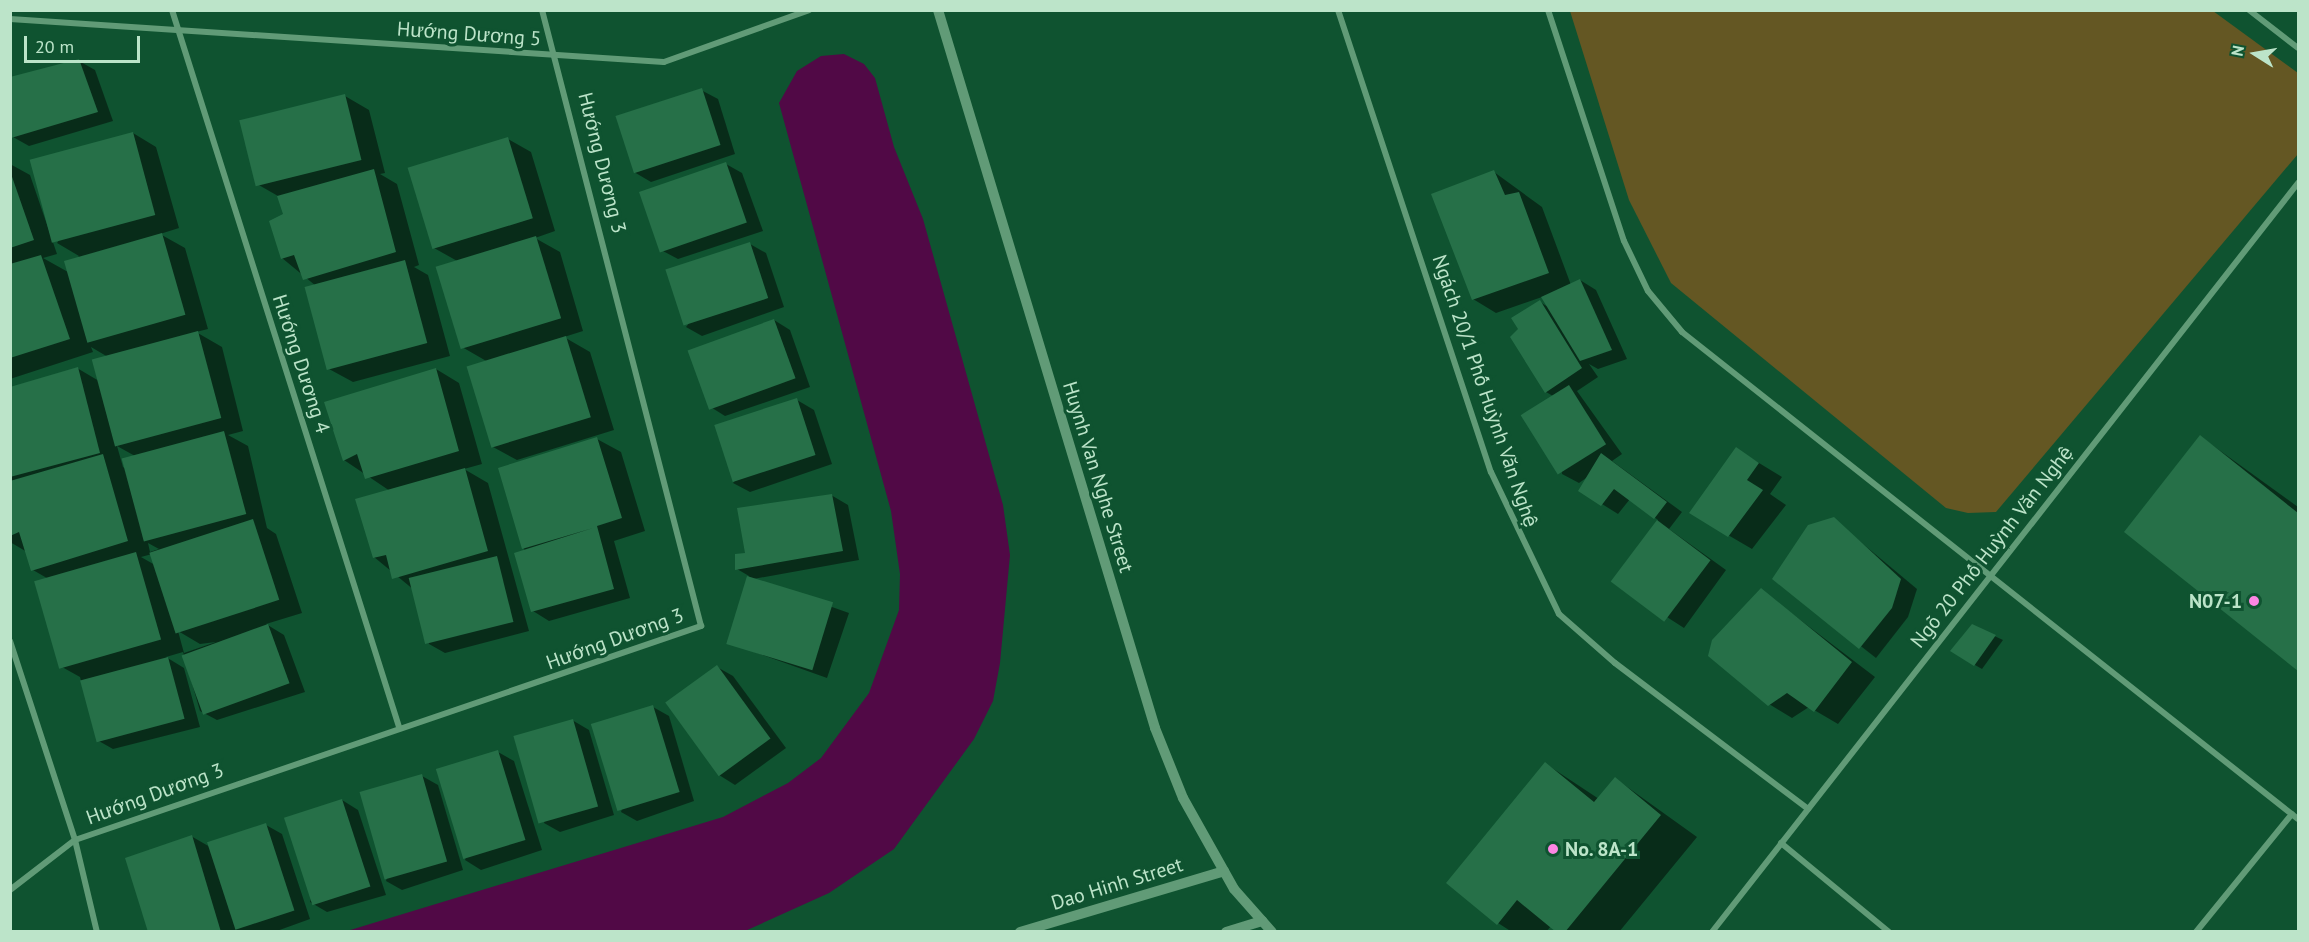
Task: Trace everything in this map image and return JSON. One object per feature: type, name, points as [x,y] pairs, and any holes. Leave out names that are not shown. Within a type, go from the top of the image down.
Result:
[{"type":"street","name":"Hướng Dương 4","points":[[172,10],[399,727]]},
{"type":"street","name":"Hướng Dương 3","points":[[10,890],[75,840],[399,727],[701,626],[558,57],[542,10]]},
{"type":"street","name":"Hướng Dương 5","points":[[10,19],[177,28],[558,57],[664,62],[809,10]]},
{"type":"street","name":"Huynh Van Nghe Street","points":[[938,10],[1155,728],[1183,798],[1224,871],[1272,932]]},
{"type":"street","name":"Ngách 20/1 Phố Huỳnh Văn Nghệ","points":[[1338,10],[1491,472],[1559,614],[1615,663],[1808,809]]},
{"type":"street","points":[[1548,10],[1624,242],[1648,291],[1682,332],[2298,819]]},
{"type":"street","points":[[2249,10],[2298,48]]},
{"type":"street","name":"Ngõ 20 Phố Huỳnh Văn Nghệ","points":[[1712,932],[2298,183]]},
{"type":"street","points":[[10,641],[75,840],[97,932]]},
{"type":"street","points":[[2196,932],[2292,814]]},
{"type":"street","points":[[1781,843],[1889,932]]},
{"type":"street","name":"Dao Hinh Street","points":[[1020,932],[1224,871]]},
{"type":"street","points":[[1226,932],[1262,921]]},
{"type":"shaded area","points":[[1570,11],[2213,11],[2298,73],[2298,154],[1996,512],[1968,513],[1946,508],[1671,283],[1629,200]]},
{"type":"shaded area","points":[[844,54],[864,64],[875,78],[894,147],[923,219],[1003,505],[1010,555],[1000,663],[993,701],[974,739],[894,849],[829,893],[745,931],[347,931],[723,817],[788,783],[821,758],[869,693],[899,610],[900,574],[891,511],[779,103],[797,71],[821,56]]},
{"type":"building","points":[[79,59],[98,112],[11,138],[10,77]]},
{"type":"building","points":[[702,88],[721,145],[634,173],[615,116]]},
{"type":"building","points":[[345,94],[361,160],[256,186],[239,120]]},
{"type":"building","points":[[133,132],[155,215],[52,243],[30,160]]},
{"type":"building","points":[[508,137],[533,218],[432,249],[408,168]]},
{"type":"building","points":[[726,162],[747,223],[660,252],[639,192]]},
{"type":"building","points":[[374,169],[396,252],[303,280],[294,255],[281,259],[269,221],[283,214],[277,196]]},
{"type":"building","points":[[1494,170],[1505,195],[1519,192],[1549,273],[1472,300],[1431,194]]},
{"type":"building","points":[[10,171],[34,240],[10,248]]},
{"type":"building","points":[[162,233],[185,315],[87,343],[64,261]]},
{"type":"building","points":[[536,236],[561,318],[461,349],[436,267]]},
{"type":"building","points":[[750,242],[768,298],[684,326],[665,270]]},
{"type":"building","points":[[41,255],[70,339],[10,358],[10,264]]},
{"type":"building","points":[[405,260],[427,343],[327,370],[305,287]]},
{"type":"building","points":[[1580,279],[1612,350],[1580,361],[1541,297]]},
{"type":"building","points":[[1540,300],[1582,368],[1545,393],[1510,337],[1518,329],[1511,318]]},
{"type":"building","points":[[774,319],[796,378],[709,410],[688,350]]},
{"type":"building","points":[[198,331],[221,418],[115,446],[92,359]]},
{"type":"building","points":[[566,336],[591,417],[491,448],[467,366]]},
{"type":"building","points":[[78,367],[100,453],[10,477],[10,387]]},
{"type":"building","points":[[436,368],[459,451],[365,479],[357,454],[343,461],[324,402]]},
{"type":"building","points":[[1569,385],[1606,444],[1558,475],[1521,415]]},
{"type":"building","points":[[797,398],[816,455],[733,482],[714,425]]},
{"type":"building","points":[[224,431],[246,514],[144,542],[122,458]]},
{"type":"building","name":"N07-1","points":[[2200,435],[2298,513],[2298,671],[2124,532]]},
{"type":"building","points":[[597,437],[622,518],[597,526],[614,589],[531,612],[514,553],[593,528],[522,549],[498,468]]},
{"type":"building","points":[[1736,447],[1759,463],[1747,480],[1763,490],[1728,537],[1689,513]]},
{"type":"building","points":[[1601,453],[1667,502],[1654,519],[1614,489],[1601,506],[1578,491]]},
{"type":"building","points":[[103,454],[128,541],[31,571],[19,532],[10,536],[10,481]]},
{"type":"building","points":[[465,468],[488,551],[392,579],[386,555],[373,558],[355,499]]},
{"type":"building","points":[[832,494],[843,551],[735,570],[735,554],[745,553],[737,508]]},
{"type":"building","points":[[1834,517],[1901,579],[1892,608],[1859,649],[1772,579],[1808,525]]},
{"type":"building","points":[[253,519],[279,600],[176,634],[149,553]]},
{"type":"building","points":[[1657,520],[1711,560],[1664,622],[1611,581]]},
{"type":"building","points":[[136,552],[161,639],[59,669],[34,581]]},
{"type":"building","points":[[497,556],[513,622],[425,644],[409,578]]},
{"type":"building","points":[[747,576],[833,602],[812,670],[726,644]]},
{"type":"building","points":[[1761,588],[1852,662],[1814,712],[1787,693],[1768,706],[1708,656],[1712,640]]},
{"type":"building","points":[[268,624],[290,683],[203,715],[182,655]]},
{"type":"building","points":[[1972,624],[1996,635],[1974,666],[1950,651]]},
{"type":"building","points":[[168,657],[185,719],[97,742],[80,681]]},
{"type":"building","points":[[717,665],[770,739],[719,776],[665,703]]},
{"type":"building","points":[[653,705],[680,792],[617,811],[591,724]]},
{"type":"building","points":[[573,719],[598,806],[538,824],[513,736]]},
{"type":"building","points":[[498,750],[525,840],[463,859],[436,769]]},
{"type":"building","name":"No. 8A-1","points":[[1545,762],[1594,802],[1615,777],[1661,815],[1565,932],[1556,932],[1517,900],[1497,925],[1446,883]]},
{"type":"building","points":[[422,774],[447,861],[385,879],[360,792]]},
{"type":"building","points":[[342,799],[370,886],[312,905],[284,818]]},
{"type":"building","points":[[266,823],[294,910],[235,930],[207,842]]},
{"type":"building","points":[[192,835],[221,932],[148,932],[125,858]]},
{"type":"place","name":"N07-1","points":[[2254,601]]},
{"type":"place","name":"No. 8A-1","points":[[1553,849]]}]
